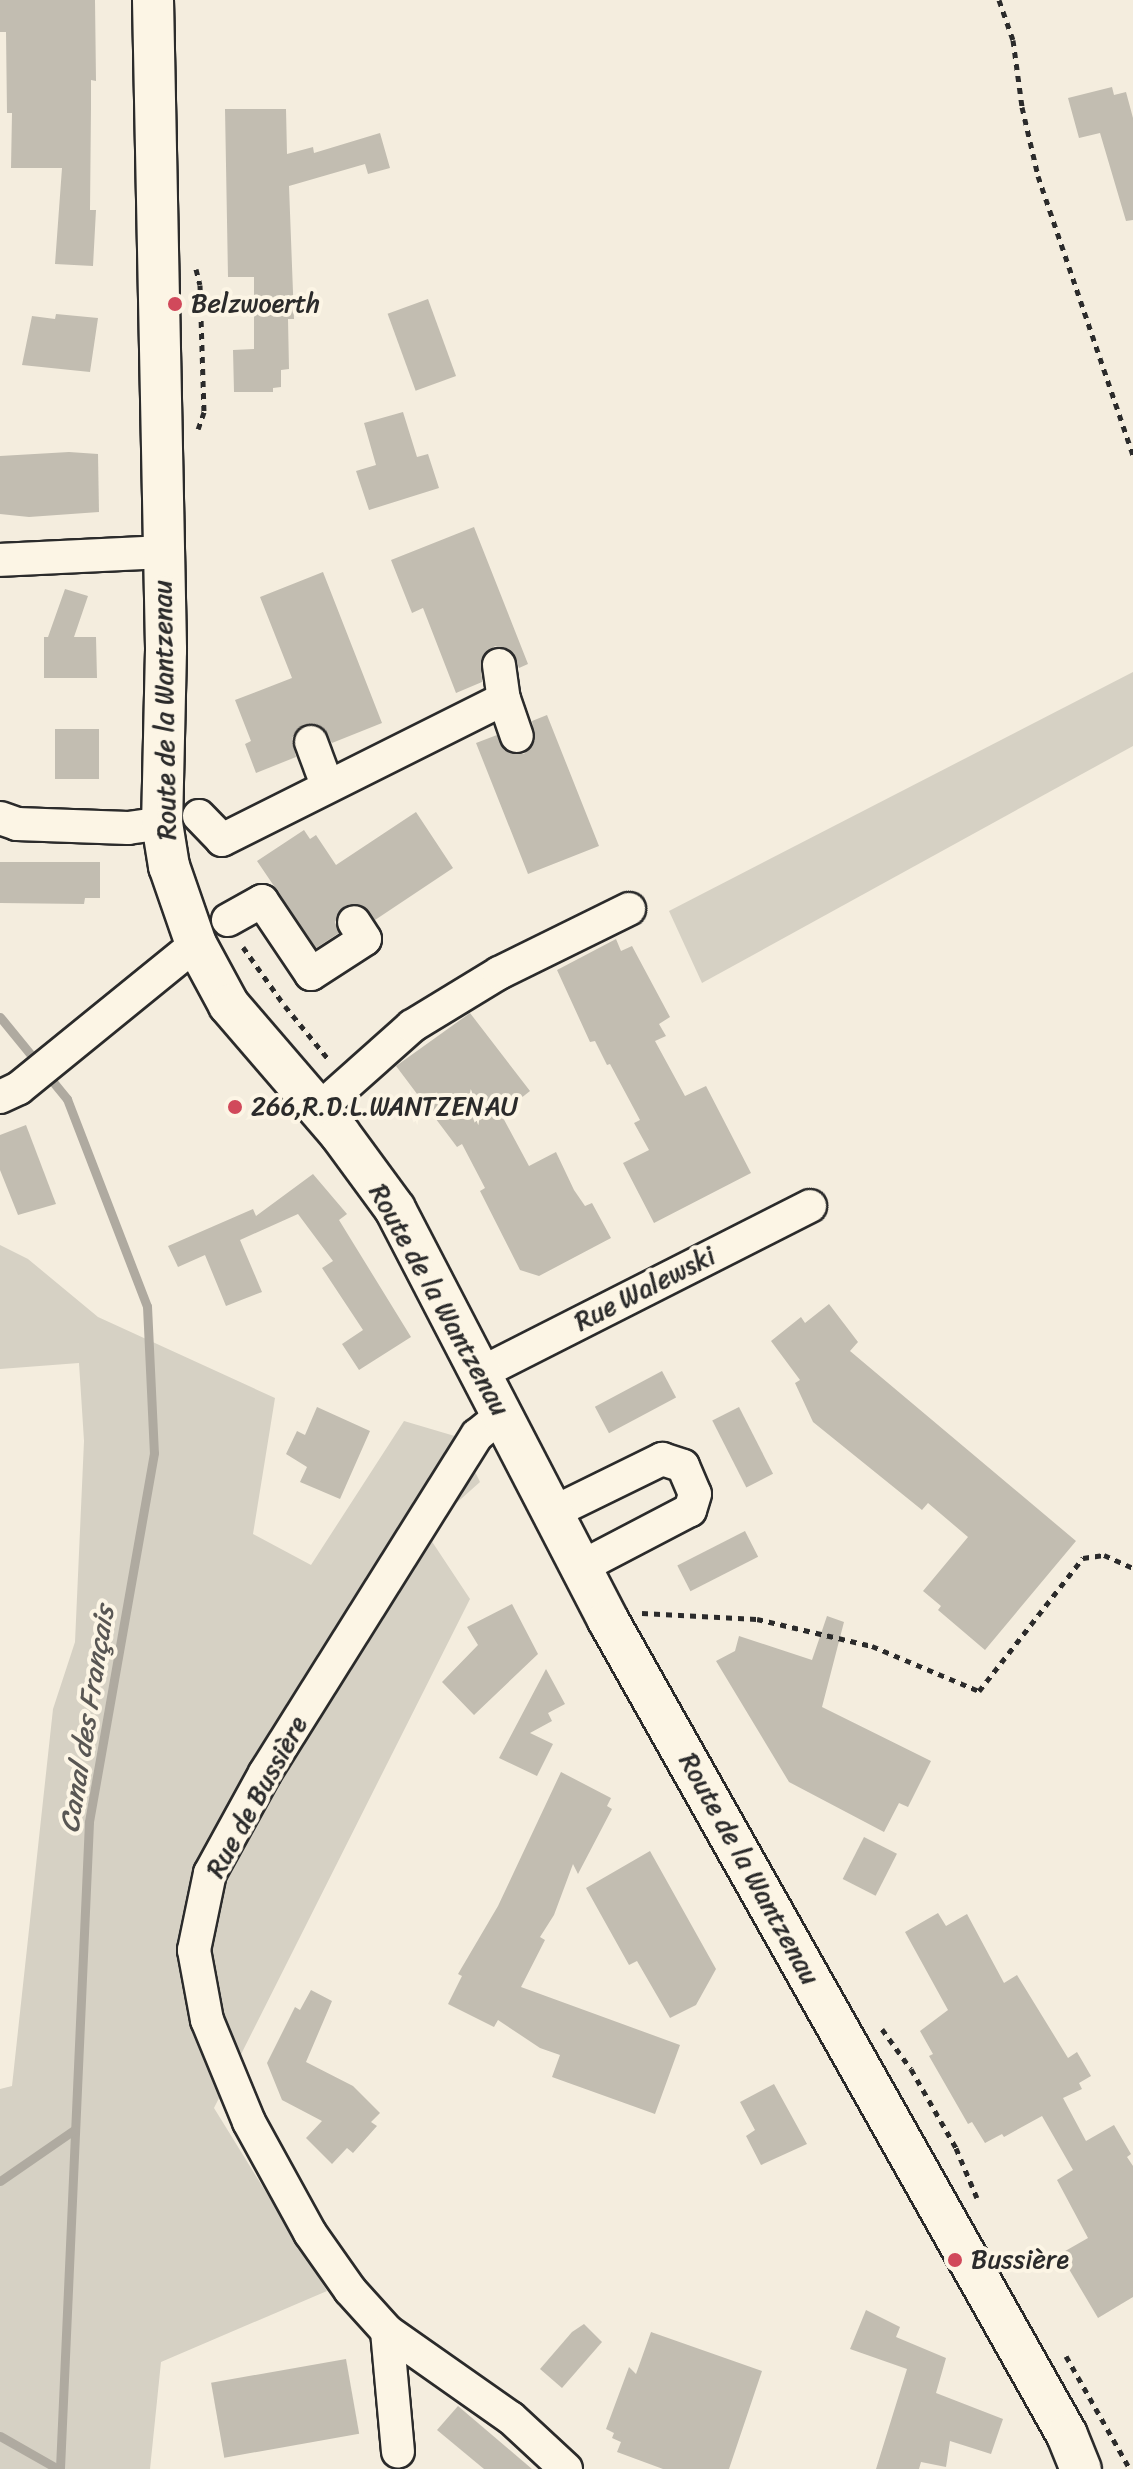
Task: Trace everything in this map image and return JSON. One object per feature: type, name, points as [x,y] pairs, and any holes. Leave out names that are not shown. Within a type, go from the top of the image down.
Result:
[{"type":"main road","name":"Route de la Wantzenau","points":[[153,0],[164,552],[181,820],[169,866],[196,944],[229,1005],[319,1109],[395,1209],[608,1620],[1067,2435],[1081,2469]]},
{"type":"street","points":[[0,560],[164,552]]},
{"type":"street","points":[[499,665],[504,699],[517,736]]},
{"type":"street","points":[[0,818],[17,824],[128,828],[181,820],[222,840],[504,699]]},
{"type":"street","points":[[311,742],[327,785]]},
{"type":"street","points":[[228,920],[262,901],[311,974],[365,939],[354,922]]},
{"type":"street","points":[[319,1109],[412,1026],[499,973],[629,909]]},
{"type":"street","points":[[10,1093],[196,944]]},
{"type":"street","name":"Rue Walewski","points":[[481,1373],[810,1206]]},
{"type":"street","name":"Rue de Bussière","points":[[502,1415],[477,1435],[265,1773],[210,1873],[194,1950],[207,2020],[249,2122],[310,2233],[350,2290],[387,2331],[511,2418],[566,2469]]},
{"type":"street","points":[[552,1513],[662,1459],[683,1466],[695,1494],[690,1510],[581,1567]]},
{"type":"street","points":[[387,2331],[398,2452]]},
{"type":"path","points":[[999,0],[1013,40],[1022,107],[1038,176],[1133,455]]},
{"type":"path","points":[[193,257],[200,285],[204,412],[196,436]]},
{"type":"path","points":[[228,920],[285,1006],[348,1083]]},
{"type":"path","points":[[608,1620],[644,1613],[757,1619],[872,1646],[979,1691],[1083,1558],[1104,1555],[1133,1568]]},
{"type":"shaded area","points":[[1133,672],[1133,746],[702,983],[669,911]]},
{"type":"shaded area","points":[[0,1245],[28,1259],[98,1317],[275,1398],[253,1534],[311,1565],[404,1421],[458,1437],[480,1482],[425,1531],[470,1599],[214,2108],[327,2291],[161,2362],[150,2469],[0,2469],[0,2089],[12,2086],[53,1709],[75,1642],[84,1441],[79,1363],[0,1369]]},
{"type":"building","points":[[0,0],[95,0],[96,81],[91,80],[90,210],[96,210],[93,266],[55,264],[62,168],[11,168],[12,113],[7,113],[6,32],[0,32]]},
{"type":"building","points":[[1112,87],[1114,95],[1126,92],[1133,118],[1133,220],[1126,221],[1100,133],[1079,138],[1068,98]]},
{"type":"building","points":[[225,109],[286,109],[287,154],[313,147],[314,153],[380,133],[390,168],[368,174],[365,164],[289,186],[294,319],[288,319],[289,369],[281,370],[281,387],[273,388],[273,392],[234,392],[233,350],[254,349],[254,277],[228,277]]},
{"type":"building","points":[[428,299],[456,376],[416,391],[388,314]]},
{"type":"building","points":[[56,314],[98,318],[90,372],[22,365],[32,316],[55,319]]},
{"type":"building","points":[[403,412],[417,457],[428,454],[439,488],[369,510],[356,471],[376,465],[364,423]]},
{"type":"building","points":[[69,452],[98,454],[99,512],[29,517],[0,514],[0,456]]},
{"type":"building","points":[[474,527],[528,664],[519,668],[513,653],[495,646],[481,659],[482,682],[456,693],[423,608],[412,613],[391,560]]},
{"type":"building","points":[[323,572],[382,723],[332,743],[322,727],[304,725],[292,738],[296,757],[256,773],[245,744],[251,741],[235,700],[292,678],[260,597]]},
{"type":"building","points":[[65,589],[88,596],[74,637],[96,637],[97,678],[44,678],[44,637],[48,637]]},
{"type":"building","points":[[547,715],[599,846],[528,874],[476,743],[497,735],[505,751],[524,754],[535,740],[532,721]]},
{"type":"building","points":[[55,729],[99,729],[99,779],[55,779]]},
{"type":"building","points":[[416,812],[453,868],[375,920],[362,905],[344,906],[335,922],[339,933],[316,948],[257,861],[304,830],[310,839],[316,835],[336,865]]},
{"type":"building","points":[[0,862],[100,862],[100,898],[85,898],[84,904],[0,903]]},
{"type":"building","points":[[616,939],[621,951],[632,946],[670,1017],[659,1024],[666,1036],[655,1041],[685,1096],[706,1086],[751,1173],[654,1223],[623,1163],[649,1150],[634,1123],[640,1120],[610,1064],[607,1065],[595,1041],[590,1042],[557,970]]},
{"type":"building","points":[[470,1013],[530,1091],[501,1114],[529,1166],[556,1152],[574,1190],[585,1206],[592,1203],[611,1238],[539,1276],[520,1270],[480,1191],[485,1188],[462,1144],[457,1147],[396,1066]]},
{"type":"building","points":[[26,1125],[56,1204],[18,1215],[0,1170],[0,1135]]},
{"type":"building","points":[[313,1174],[347,1214],[339,1220],[411,1337],[359,1370],[342,1344],[363,1330],[322,1268],[333,1261],[298,1214],[240,1240],[262,1292],[226,1306],[205,1255],[178,1267],[168,1246],[253,1209],[256,1216]]},
{"type":"building","points":[[829,1304],[858,1342],[850,1351],[1076,1541],[985,1650],[938,1610],[941,1606],[923,1591],[968,1537],[928,1503],[922,1510],[813,1422],[795,1383],[800,1380],[771,1341],[801,1317],[805,1323]]},
{"type":"building","points":[[662,1371],[676,1397],[609,1433],[595,1407]]},
{"type":"building","points":[[317,1407],[370,1431],[340,1499],[300,1482],[307,1467],[286,1454],[297,1431],[305,1435]]},
{"type":"building","points":[[739,1407],[773,1474],[746,1487],[712,1421]]},
{"type":"building","points":[[745,1531],[758,1557],[690,1591],[677,1566]]},
{"type":"building","points":[[512,1604],[538,1654],[474,1715],[442,1682],[478,1645],[467,1627]]},
{"type":"building","points":[[827,1616],[844,1622],[822,1707],[931,1761],[908,1807],[899,1803],[884,1832],[789,1782],[716,1661],[735,1651],[739,1636],[812,1660]]},
{"type":"building","points":[[546,1669],[565,1704],[548,1713],[552,1721],[530,1733],[553,1744],[537,1776],[499,1758]]},
{"type":"building","points":[[561,1772],[611,1798],[607,1806],[612,1809],[578,1874],[573,1864],[554,1915],[540,1937],[545,1940],[521,1987],[680,2045],[655,2114],[552,2077],[560,2055],[540,2048],[498,2020],[494,2027],[448,2004],[462,1976],[458,1974],[498,1906]]},
{"type":"building","points":[[864,1837],[897,1854],[876,1896],[843,1879]]},
{"type":"building","points":[[650,1851],[716,1969],[696,2005],[670,2018],[637,1961],[629,1965],[586,1888]]},
{"type":"building","points":[[938,1913],[946,1926],[967,1914],[1004,1983],[1017,1975],[1068,2058],[1077,2052],[1091,2076],[1079,2083],[1082,2089],[1063,2098],[1086,2141],[1114,2125],[1131,2154],[1127,2157],[1133,2166],[1133,2297],[1098,2318],[1060,2254],[1088,2238],[1057,2180],[1073,2170],[1042,2116],[1004,2137],[1002,2134],[985,2143],[972,2122],[968,2124],[929,2056],[933,2054],[920,2031],[948,2010],[905,1932]]},
{"type":"building","points":[[311,1990],[332,2001],[306,2062],[353,2086],[380,2113],[371,2122],[377,2126],[353,2153],[347,2148],[332,2164],[306,2138],[322,2121],[282,2100],[267,2063],[295,2007],[300,2010]]},
{"type":"building","points":[[774,2084],[807,2144],[761,2165],[746,2136],[755,2130],[740,2102]]},
{"type":"building","points":[[866,2310],[900,2327],[896,2337],[946,2358],[936,2393],[1003,2419],[991,2454],[950,2441],[946,2467],[921,2462],[919,2469],[876,2469],[907,2369],[850,2349]]},
{"type":"building","points":[[584,2324],[602,2342],[562,2388],[540,2369],[572,2332]]},
{"type":"building","points":[[651,2332],[762,2371],[729,2469],[663,2469],[617,2452],[621,2442],[612,2438],[614,2433],[606,2429],[629,2367],[636,2374]]},
{"type":"building","points":[[346,2359],[359,2434],[224,2458],[211,2383]]},
{"type":"building","points":[[458,2406],[532,2469],[484,2469],[437,2430]]},
{"type":"waterway","name":"Canal des Français","points":[[0,1017],[67,1099],[147,1306],[154,1453],[89,1822],[60,2469]]},
{"type":"waterway","points":[[0,2181],[74,2130]]},
{"type":"waterway","points":[[0,2436],[58,2469]]},
{"type":"place","name":"Belzwoerth","points":[[175,304]]},
{"type":"place","name":"266,R.D.L.WANTZENAU","points":[[235,1107]]},
{"type":"place","name":"Bussière","points":[[955,2260]]}]
